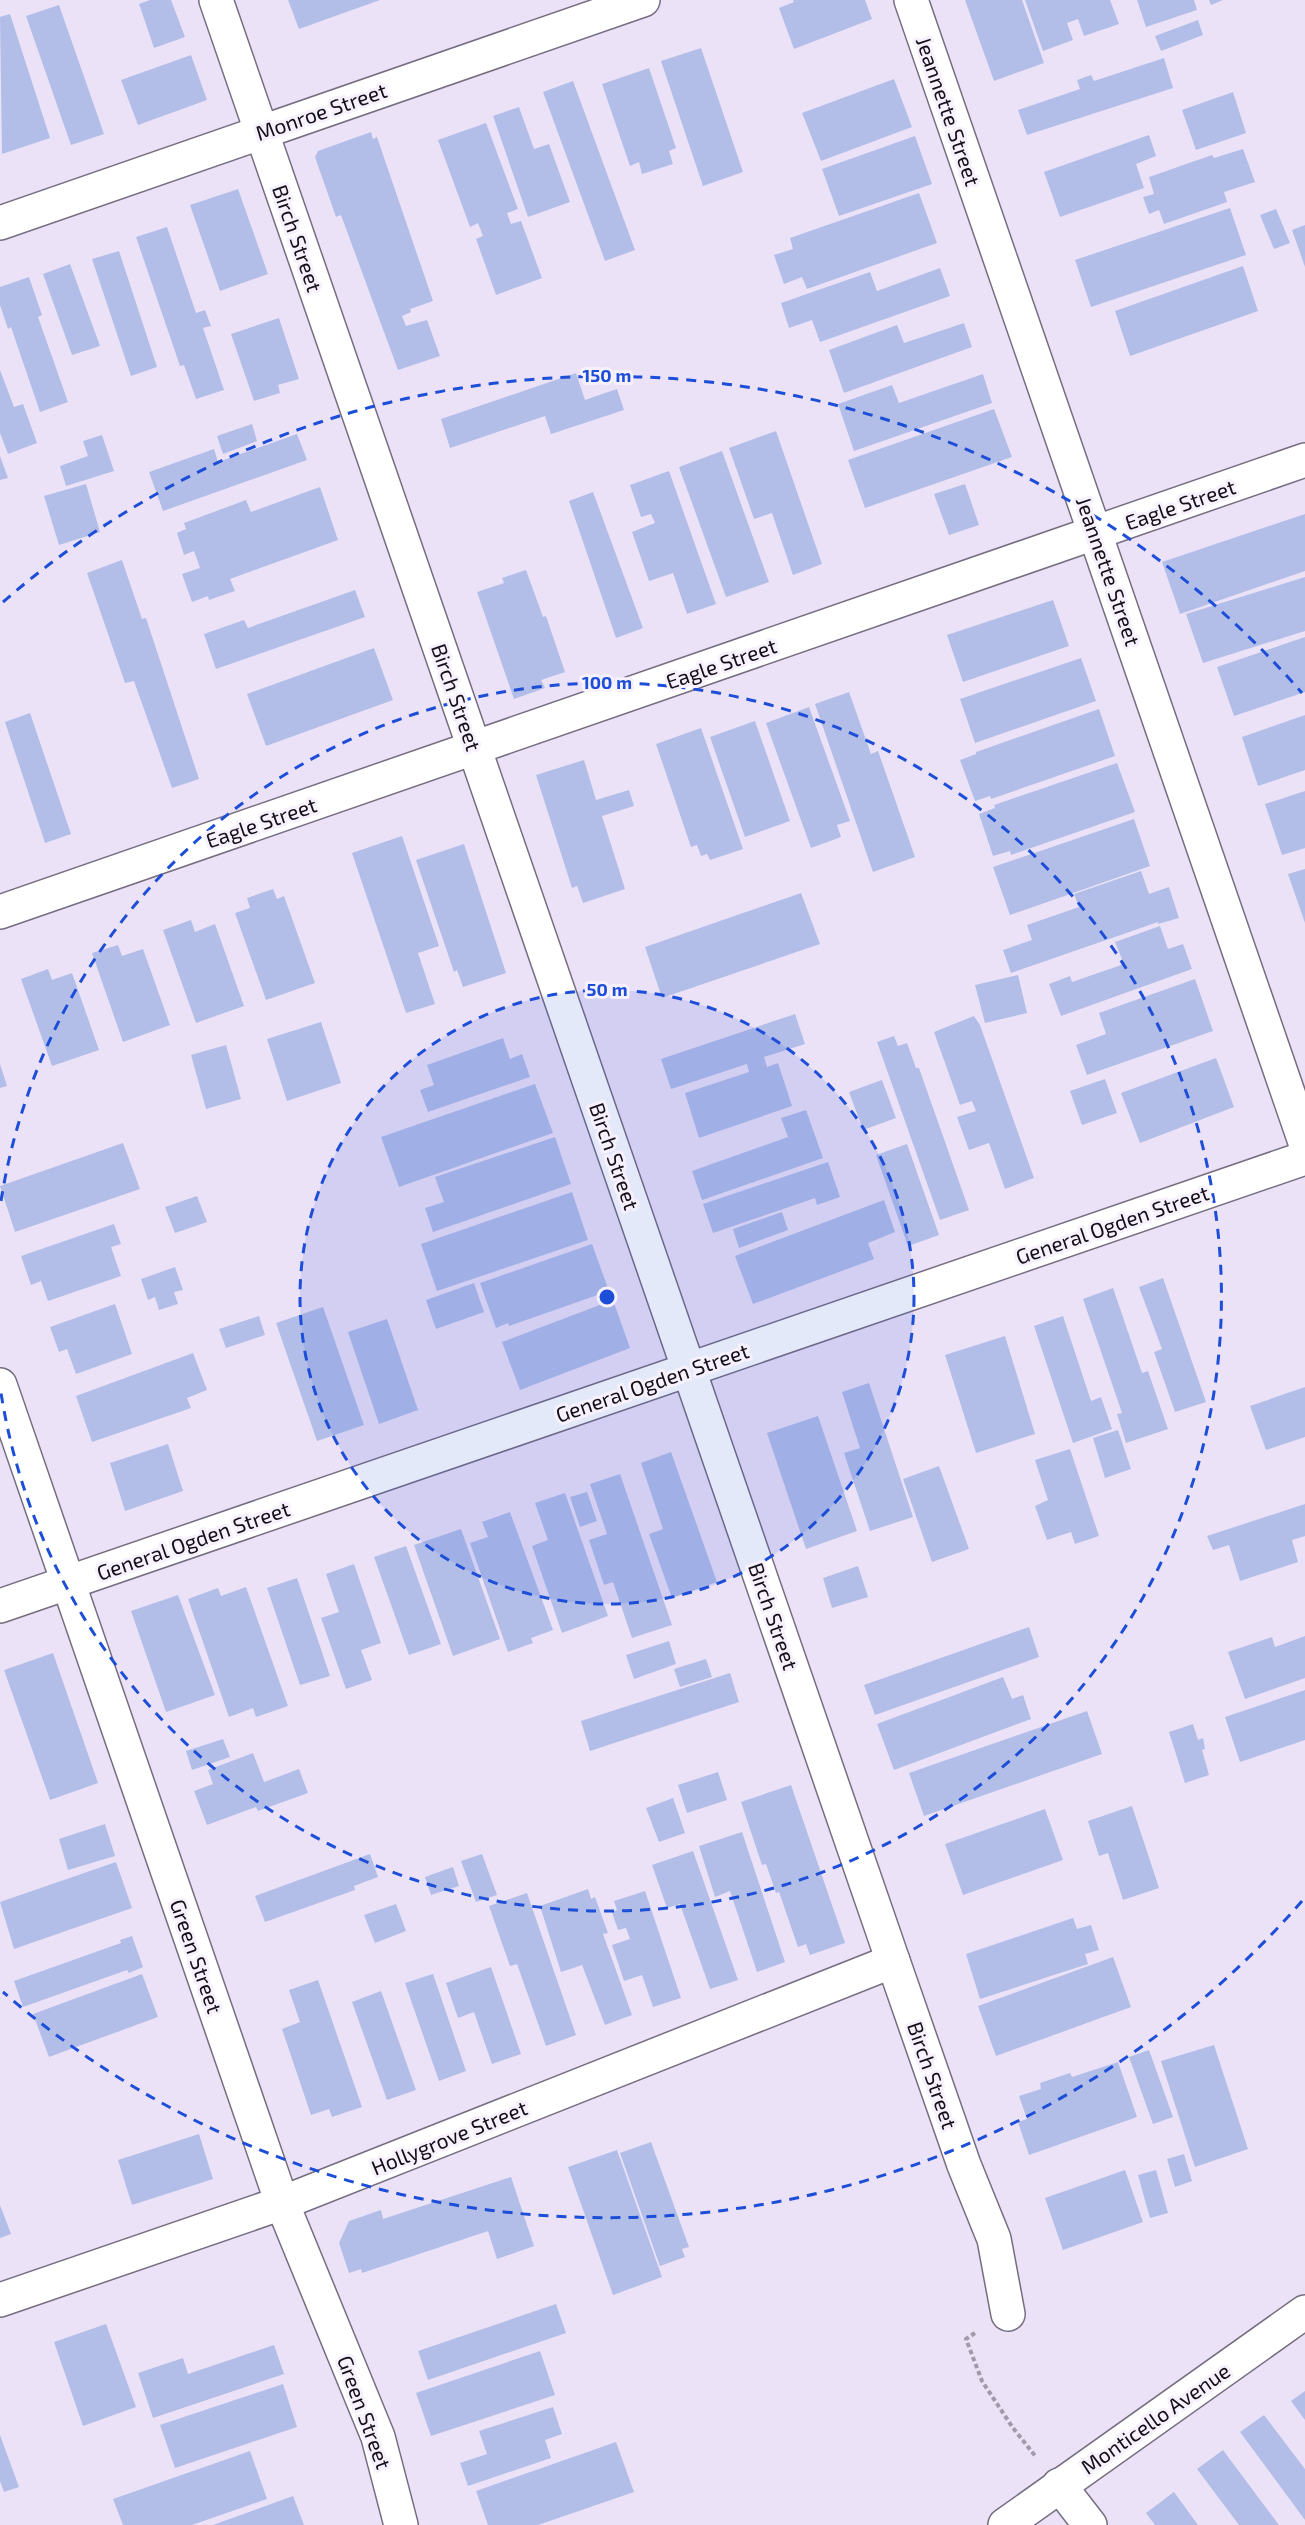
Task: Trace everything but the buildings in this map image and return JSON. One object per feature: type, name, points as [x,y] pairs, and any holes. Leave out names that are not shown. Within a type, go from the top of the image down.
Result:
[{"type":"street","name":"Birch Street","points":[[216,0],[893,1961],[964,2165],[994,2240],[1008,2314]]},
{"type":"street","name":"Monroe Street","points":[[0,222],[642,0]]},
{"type":"street","name":"Jeannette Street","points":[[911,0],[1305,1142]]},
{"type":"street","name":"Eagle Street","points":[[0,912],[1305,460]]},
{"type":"street","name":"General Ogden Street","points":[[0,1606],[1305,1158]]},
{"type":"street","name":"Green Street","points":[[0,1385],[282,2203],[378,2437],[401,2525]]},
{"type":"street","name":"Hollygrove Street","points":[[0,2300],[282,2203],[893,1961]]},
{"type":"street","name":"Monticello Avenue","points":[[1005,2525],[1305,2312]]},
{"type":"street","points":[[1059,2485],[1090,2525]]},
{"type":"path","points":[[982,2381],[1013,2428],[1036,2457]]}]
